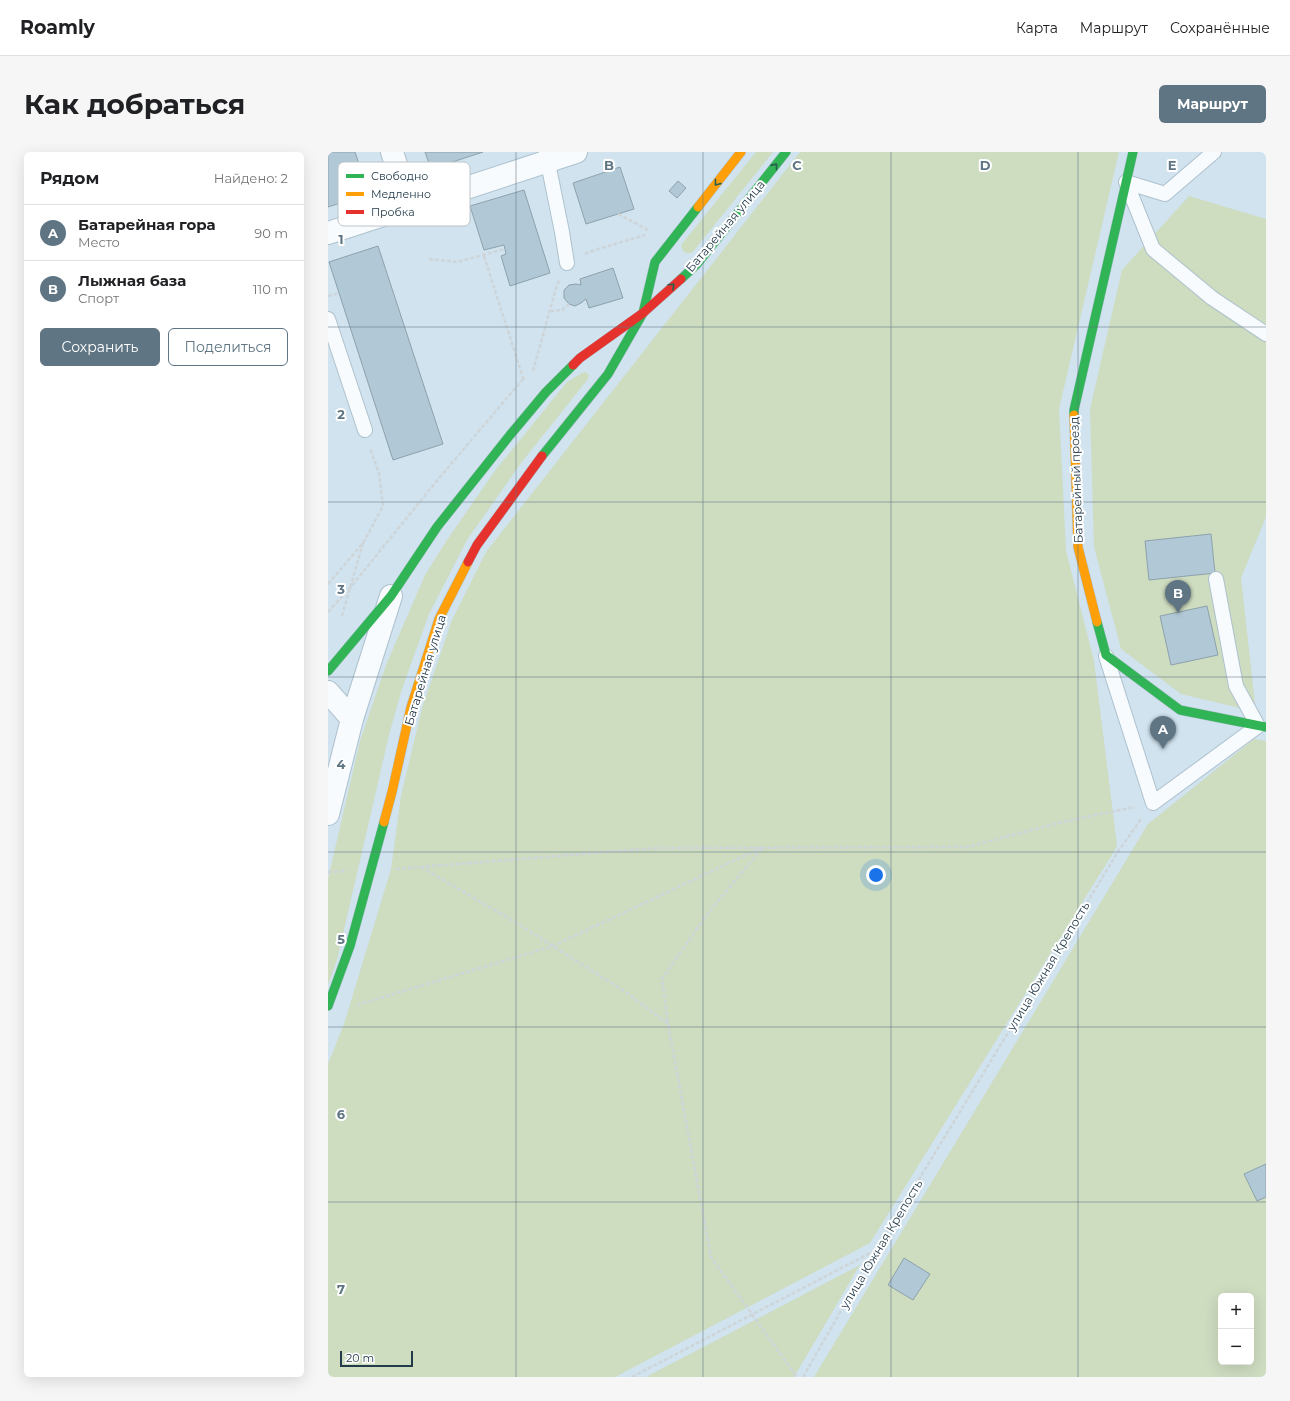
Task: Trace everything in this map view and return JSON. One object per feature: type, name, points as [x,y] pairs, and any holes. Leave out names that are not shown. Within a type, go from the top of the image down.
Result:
[{"type":"street","points":[[392,152],[395,162]]},
{"type":"street","points":[[470,183],[546,156],[576,152]]},
{"type":"street","name":"Батарейная улица","points":[[328,1006],[350,946],[392,792],[411,707],[439,619],[477,545],[531,470],[608,374],[643,312],[655,262],[741,152]]},
{"type":"street","name":"Батарейная улица","points":[[328,814],[352,719],[391,596],[437,527],[546,392],[580,358],[643,312],[697,264],[786,152]]},
{"type":"street","name":"Батарейный проезд","points":[[1106,655],[1078,547],[1074,410],[1133,152]]},
{"type":"street","points":[[328,233],[348,226]]},
{"type":"street","points":[[328,671],[391,596]]},
{"type":"street","points":[[1106,655],[1180,710],[1262,726]]},
{"type":"street","points":[[328,692],[352,719]]},
{"type":"lane","points":[[1126,182],[1165,194],[1214,152]]},
{"type":"lane","points":[[546,156],[567,263]]},
{"type":"lane","points":[[1126,182],[1153,250],[1212,298],[1266,334]]},
{"type":"lane","points":[[328,319],[365,430]]},
{"type":"lane","points":[[1153,803],[1262,726],[1236,686],[1216,579]]},
{"type":"lane","name":"Батарейный проезд","points":[[1106,655],[1153,803]]},
{"type":"path","points":[[531,377],[556,288],[567,263],[595,250],[654,233],[618,214]]},
{"type":"path","points":[[429,259],[457,262],[484,256],[505,249]]},
{"type":"path","points":[[484,256],[525,385]]},
{"type":"path","points":[[328,296],[339,293]]},
{"type":"path","points":[[550,311],[562,310],[568,304]]},
{"type":"path","points":[[328,612],[350,588],[523,378]]},
{"type":"path","points":[[328,584],[363,543],[383,506],[379,473],[365,430]]},
{"type":"path","points":[[342,616],[363,543]]},
{"type":"path","points":[[668,1024],[627,993],[510,919],[421,867],[656,848],[967,847],[1062,822],[1153,803]]},
{"type":"path","name":"улица Южная Крепость","points":[[803,1377],[876,1250],[1115,857],[1153,803]]},
{"type":"path","points":[[357,1005],[553,946],[763,847]]},
{"type":"path","points":[[763,847],[705,917],[662,979],[668,1024],[711,1256],[797,1377]]},
{"type":"path","points":[[632,1377],[876,1250]]},
{"type":"green space","points":[[756,152],[773,152],[692,253],[686,253],[683,251],[681,245]]},
{"type":"green space","points":[[800,152],[1119,152],[1059,409],[1066,551],[1094,661],[1117,845],[870,1243],[615,1377],[328,1377],[328,1064],[344,1024],[391,869],[401,796],[422,708],[452,620],[486,552]]},
{"type":"green space","points":[[1189,196],[1266,219],[1266,517],[1241,578],[1256,712],[1181,694],[1121,649],[1094,547],[1090,409],[1122,270]]},
{"type":"green space","points":[[586,372],[589,375],[588,379],[521,463],[467,540],[429,614],[402,689],[389,735],[337,960],[328,985],[328,879],[360,741],[386,665],[425,575],[447,540],[494,472],[567,382]]},
{"type":"green space","points":[[1254,739],[1266,741],[1266,1377],[814,1377],[1148,824]]},
{"type":"green space","points":[[860,1265],[794,1377],[646,1377]]},
{"type":"building","points":[[328,152],[355,152],[358,162],[338,162],[338,204],[328,207]]},
{"type":"building","points":[[425,152],[483,152],[452,162],[429,162]]},
{"type":"building","points":[[620,167],[634,209],[586,224],[573,183]]},
{"type":"building","points":[[678,181],[686,188],[677,198],[669,191]]},
{"type":"building","points":[[524,190],[550,273],[510,286],[501,256],[506,254],[504,245],[484,250],[470,206]]},
{"type":"building","points":[[378,246],[443,444],[393,460],[329,262]]},
{"type":"building","points":[[613,268],[623,298],[589,308],[586,299],[575,306],[569,304],[564,298],[564,290],[569,285],[581,285],[580,279]]},
{"type":"building","points":[[1211,534],[1215,573],[1149,580],[1145,541]]},
{"type":"building","points":[[1207,606],[1218,655],[1171,665],[1160,616]]},
{"type":"building","points":[[1266,1164],[1266,1197],[1257,1201],[1244,1174]]},
{"type":"building","points":[[904,1258],[930,1274],[913,1300],[888,1285]]},
{"type":"traffic: fast","points":[[681,279],[697,264],[786,152]]},
{"type":"traffic: fast","points":[[1074,415],[1133,152]]},
{"type":"traffic: fast","points":[[542,456],[608,374],[643,313],[655,262],[698,207]]},
{"type":"traffic: fast","points":[[328,671],[391,596],[437,527],[510,435],[546,392],[573,365]]},
{"type":"traffic: fast","points":[[1097,622],[1106,655],[1180,710],[1266,727]]},
{"type":"traffic: fast","points":[[328,1006],[350,946],[384,822]]},
{"type":"traffic: slow","points":[[698,207],[741,152]]},
{"type":"traffic: slow","points":[[1074,415],[1078,547],[1097,622]]},
{"type":"traffic: slow","points":[[384,822],[411,707],[439,619],[468,562]]},
{"type":"traffic: jam","points":[[573,365],[580,358],[643,313],[681,279]]},
{"type":"traffic: jam","points":[[468,562],[477,545],[542,456]]},
{"type":"place","name":"Лыжная база","points":[[1178,613]]},
{"type":"place","name":"Батарейная гора","points":[[1163,749]]}]
